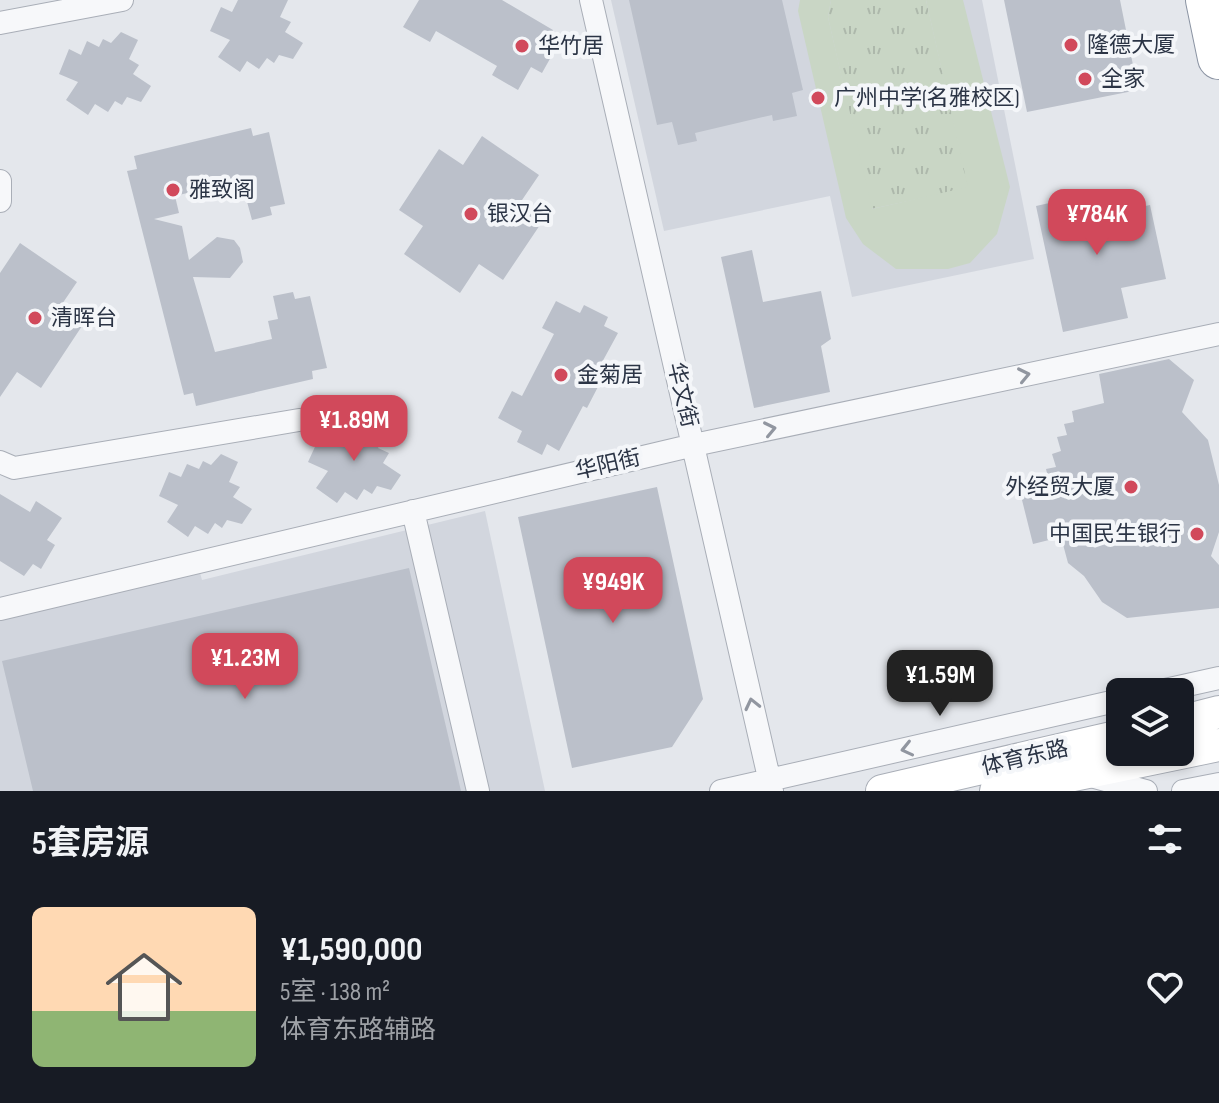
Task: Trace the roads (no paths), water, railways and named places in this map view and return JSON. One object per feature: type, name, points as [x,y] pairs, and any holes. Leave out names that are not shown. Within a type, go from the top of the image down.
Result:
[{"type":"highway","points":[[1207,0],[1219,58]]},
{"type":"main road","points":[[1194,718],[1219,712]]},
{"type":"main road","name":"体育东路","points":[[882,791],[1106,739]]},
{"type":"main road","name":"体育东路","points":[[996,791],[1219,745]]},
{"type":"street","points":[[0,23],[122,0]]},
{"type":"street","name":"华文街","points":[[591,0],[771,786]]},
{"type":"street","points":[[0,181],[0,201]]},
{"type":"street","name":"华阳街","points":[[0,609],[694,445],[1219,334]]},
{"type":"street","points":[[0,462],[14,468],[299,420]]},
{"type":"street","points":[[413,511],[478,791]]},
{"type":"street","points":[[1194,684],[1219,678]]},
{"type":"street","points":[[721,791],[771,786],[1106,703]]},
{"type":"street","points":[[1078,772],[1146,791]]},
{"type":"street","points":[[1183,791],[1219,784]]},
{"type":"place","name":"隆德大厦","points":[[1071,45]]},
{"type":"place","name":"华竹居","points":[[522,46]]},
{"type":"place","name":"全家","points":[[1085,79]]},
{"type":"place","name":"广州中学(名雅校区)","points":[[818,98]]},
{"type":"place","name":"雅致阁","points":[[173,190]]},
{"type":"place","name":"银汉台","points":[[471,214]]},
{"type":"place","name":"清晖台","points":[[35,318]]},
{"type":"place","name":"金菊居","points":[[561,375]]},
{"type":"place","name":"外经贸大厦","points":[[1131,487]]},
{"type":"place","name":"中国民生银行","points":[[1197,534]]}]
